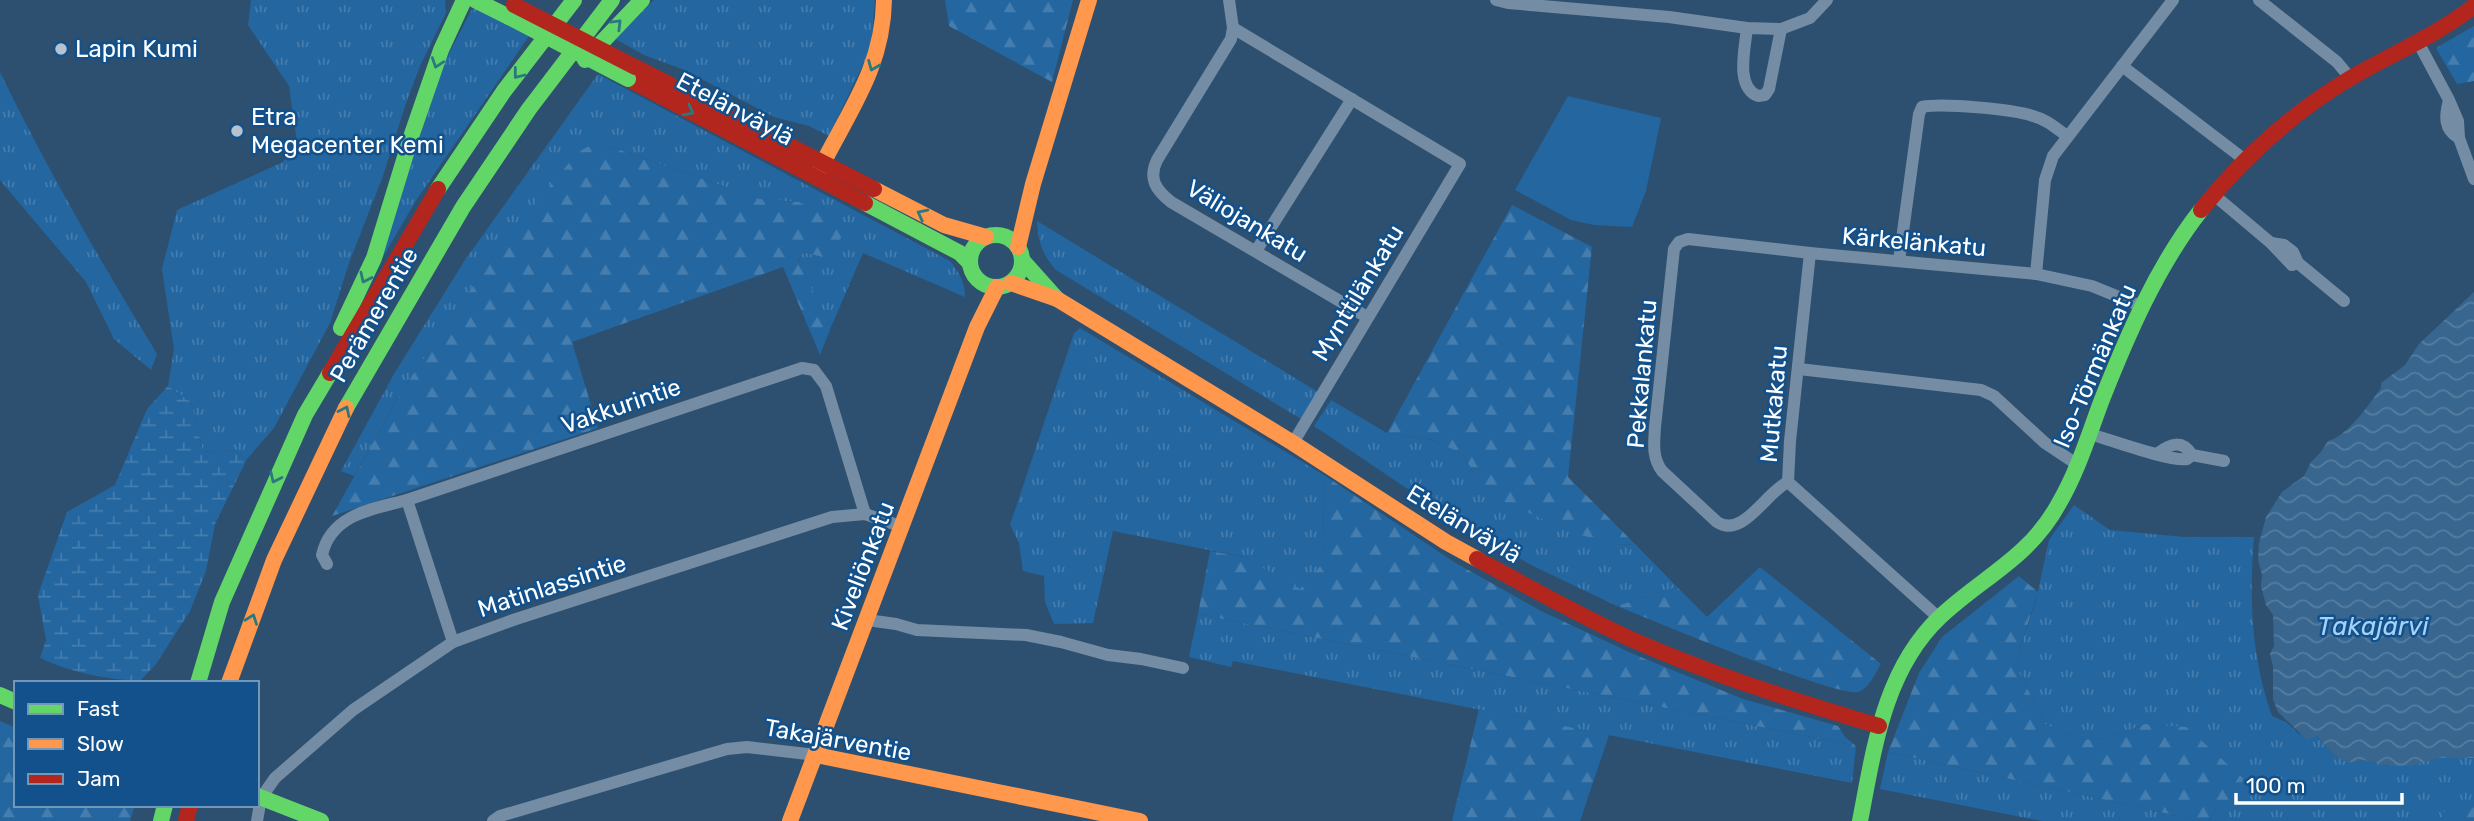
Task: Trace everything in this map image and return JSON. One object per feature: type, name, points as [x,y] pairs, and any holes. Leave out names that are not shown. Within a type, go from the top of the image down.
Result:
[{"type":"main road","points":[[305,415],[310,389],[374,258],[441,50],[464,0]]},
{"type":"main road","name":"Etelänväylä","points":[[475,0],[510,7],[632,73],[816,177],[960,253],[973,271]]},
{"type":"main road","name":"Perämerentie","points":[[199,681],[222,602],[305,415],[438,190],[504,91],[574,0]]},
{"type":"main road","name":"Perämerentie","points":[[230,681],[274,560],[352,396],[463,207],[529,109],[612,0]]},
{"type":"main road","points":[[463,207],[492,178],[537,115],[611,30],[642,0]]},
{"type":"main road","points":[[816,177],[876,59],[884,30],[884,0]]},
{"type":"main road","points":[[1030,190],[1016,213],[974,247],[973,271],[982,284],[1004,285],[1017,277],[1030,190],[1054,121],[1089,0]]},
{"type":"main road","name":"Iso-Törmänkatu","points":[[1860,821],[1879,726],[1898,675],[1910,654],[1939,618],[2034,540],[2059,504],[2078,466],[2141,306],[2164,265],[2214,195],[2245,160],[2321,97],[2462,17],[2474,6]]},
{"type":"main road","name":"Etelänväylä","points":[[632,73],[823,162],[944,225],[990,236]]},
{"type":"main road","points":[[990,236],[1008,237],[1021,254]]},
{"type":"main road","name":"Etelänväylä","points":[[1021,254],[1028,270],[1051,290],[1057,299]]},
{"type":"main road","name":"Kiveliönkatu","points":[[973,271],[978,327]]},
{"type":"main road","name":"Etelänväylä","points":[[1004,285],[1057,299],[1293,443],[1446,542],[1566,607],[1634,640],[1700,666],[1803,703],[1879,726]]},
{"type":"main road","name":"Kiveliönkatu","points":[[790,821],[978,327],[1004,285]]},
{"type":"main road","name":"Takajärventie","points":[[816,755],[952,785],[1140,821]]},
{"type":"main road","points":[[259,797],[321,821]]},
{"type":"street","points":[[1229,0],[1233,28],[1352,99],[1256,251]]},
{"type":"street","points":[[1496,0],[1669,17],[1746,28],[1781,29],[1810,18],[1827,0]]},
{"type":"street","points":[[2036,274],[2045,180],[2053,156],[2173,0]]},
{"type":"street","points":[[2259,0],[2337,62],[2351,79]]},
{"type":"street","name":"Väliojankatu","points":[[1233,28],[1227,46],[1157,160],[1153,177],[1157,187],[1171,202],[1367,317]]},
{"type":"street","points":[[1746,28],[1744,81],[1748,90],[1758,96],[1769,89],[1781,29]]},
{"type":"street","points":[[2418,43],[2449,100],[2445,115],[2447,127],[2459,138],[2474,179]]},
{"type":"street","points":[[2122,66],[2245,160]]},
{"type":"street","name":"Mynttilänkatu","points":[[1293,443],[1460,164],[1352,99]]},
{"type":"street","points":[[1899,261],[1922,107],[1997,110],[2031,115],[2067,136]]},
{"type":"street","points":[[2214,195],[2271,243],[2285,260],[2292,265],[2298,263],[2344,301]]},
{"type":"street","name":"Kärkelänkatu","points":[[1679,242],[1688,239],[2036,274],[2092,286],[2141,306]]},
{"type":"street","name":"Pekkalankatu","points":[[1679,242],[1674,251],[1656,422],[1656,462],[1662,471],[1717,522],[1725,526],[1732,527],[1744,520],[1774,491],[1788,482]]},
{"type":"street","name":"Mutkakatu","points":[[1810,253],[1788,482],[1939,618]]},
{"type":"street","name":"Vakkurintie","points":[[327,564],[323,551],[330,536],[359,512],[407,500],[806,368],[818,373],[826,386],[866,514]]},
{"type":"street","points":[[1799,369],[1973,388],[1987,392],[2012,411],[2045,443],[2078,466]]},
{"type":"street","points":[[2090,435],[2158,453],[2168,459],[2187,459],[2192,454],[2224,461]]},
{"type":"street","points":[[407,500],[453,642]]},
{"type":"street","name":"Matinlassintie","points":[[259,797],[275,778],[354,710],[396,678],[453,642],[527,615],[832,517],[866,514],[903,527]]},
{"type":"street","points":[[867,620],[917,630],[1026,635],[1108,655],[1183,668]]},
{"type":"street","name":"Takajärventie","points":[[493,821],[500,816],[727,749],[747,747],[816,755]]},
{"type":"green space","points":[[251,0],[445,0],[446,13],[420,66],[406,103],[330,323],[274,428],[247,459],[234,450],[203,452],[191,402],[168,386],[174,349],[162,269],[177,210],[283,162],[297,142],[289,86],[248,25]]},
{"type":"green space","points":[[654,0],[875,0],[871,48],[829,136],[809,126],[774,117],[682,69],[644,55],[614,38]]},
{"type":"green space","points":[[945,0],[1073,0],[1052,82],[949,26]]},
{"type":"green space","points":[[472,9],[478,9],[529,36],[417,199],[377,267],[444,63]]},
{"type":"green space","points":[[2474,26],[2474,81],[2457,84],[2436,48]]},
{"type":"green space","points":[[0,72],[75,215],[157,354],[151,370],[114,339],[86,282],[0,180]]},
{"type":"green space","points":[[598,74],[950,261],[961,278],[965,297],[863,253],[831,327],[798,262],[803,252],[822,257],[799,202],[760,199],[597,142],[496,252],[400,394],[354,476],[341,471],[394,374],[465,260]]},
{"type":"green space","points":[[1568,96],[1661,118],[1646,191],[1632,227],[1594,225],[1571,220],[1515,190]]},
{"type":"green space","points":[[597,142],[760,199],[799,202],[833,220],[843,233],[835,252],[822,257],[803,252],[798,261],[831,327],[820,355],[783,267],[572,342],[598,428],[332,516],[400,394],[496,252],[578,152]]},
{"type":"green space","points":[[1512,205],[1592,247],[1568,477],[1636,545],[1614,544],[1574,533],[1495,498],[1479,483],[1463,454],[1432,440],[1387,433]]},
{"type":"green space","points":[[1037,221],[1318,392],[1301,419],[1056,270],[1042,247]]},
{"type":"green space","points":[[1080,328],[1324,475],[1323,563],[1300,590],[1244,557],[1113,531],[1093,623],[1054,624],[1045,602],[1044,576],[1023,571],[1019,543],[1010,525],[1074,333]]},
{"type":"green space","points":[[168,386],[191,402],[203,452],[234,450],[247,459],[215,524],[206,571],[190,611],[156,664],[140,681],[89,674],[40,658],[46,640],[38,595],[67,512],[115,485],[147,409]]},
{"type":"green space","points":[[1331,400],[1387,433],[1432,440],[1463,454],[1479,483],[1614,544],[1636,545],[1677,587],[1617,606],[1531,565],[1448,516],[1314,426]]},
{"type":"green space","points":[[1324,475],[1454,562],[1543,612],[1631,653],[1743,699],[1838,726],[1845,737],[1856,746],[1198,614],[1210,551],[1244,557],[1300,589],[1323,563]]},
{"type":"green space","points":[[2074,505],[2110,530],[2184,537],[2254,537],[2253,627],[2260,672],[2272,716],[2286,722],[2299,734],[2317,736],[2337,757],[2349,762],[2363,760],[2390,766],[2439,758],[2474,758],[2474,804],[2448,804],[2441,821],[2209,821],[2218,804],[2243,778],[2186,728],[2145,724],[2109,738],[2079,740],[2045,724],[2015,664],[2036,600],[2049,540]]},
{"type":"green space","points":[[1760,567],[1881,664],[1865,688],[1858,692],[1843,691],[1816,683],[1617,606],[1677,587],[1707,617]]},
{"type":"green space","points":[[2019,576],[2038,592],[2015,664],[2045,724],[2079,740],[2109,738],[2145,724],[2186,727],[2243,778],[2240,796],[2218,804],[2209,821],[2201,821],[1888,752],[1919,673],[1942,637]]},
{"type":"green space","points":[[1198,614],[1856,746],[1852,783],[1233,661],[1231,667],[1189,657]]},
{"type":"green space","points":[[1479,709],[1609,735],[1580,821],[1452,821]]},
{"type":"green space","points":[[0,721],[14,727],[14,807],[134,807],[130,821],[0,821]]},
{"type":"green space","points":[[1888,752],[2201,821],[2042,821],[1880,789]]},
{"type":"green space","points":[[2448,804],[2474,804],[2474,821],[2441,821]]},
{"type":"water","name":"Takajärvi","points":[[2474,292],[2474,758],[2439,758],[2411,766],[2390,766],[2363,760],[2349,762],[2332,753],[2317,736],[2307,740],[2278,712],[2273,699],[2273,666],[2270,654],[2274,646],[2273,615],[2266,605],[2261,586],[2259,543],[2266,517],[2282,492],[2304,476],[2311,462],[2328,441],[2343,433],[2358,419],[2381,388],[2381,383],[2405,365],[2419,344]]},
{"type":"traffic: fast","points":[[341,328],[374,258],[441,50],[464,0]]},
{"type":"traffic: fast","points":[[475,0],[509,17]]},
{"type":"traffic: fast","points":[[438,189],[504,91],[574,0]]},
{"type":"traffic: fast","points":[[346,408],[463,207],[529,109],[612,0]]},
{"type":"traffic: fast","points":[[585,60],[642,0]]},
{"type":"traffic: fast","points":[[509,17],[628,79]]},
{"type":"traffic: fast","points":[[865,203],[960,253],[970,263]]},
{"type":"traffic: fast","points":[[1860,821],[1884,712],[1906,661],[1921,638],[1940,617],[2019,553],[2058,505],[2082,455],[2111,377],[2144,302],[2170,254],[2201,210]]},
{"type":"traffic: fast","points":[[996,235],[1015,242],[1022,261],[1015,280],[996,287],[977,280],[970,261],[977,242],[996,235]]},
{"type":"traffic: fast","points":[[1023,261],[1057,299]]},
{"type":"traffic: fast","points":[[199,681],[222,602],[305,415],[330,373]]},
{"type":"traffic: fast","points":[[0,695],[14,701]]},
{"type":"traffic: fast","points":[[259,797],[321,821]]},
{"type":"traffic: fast","points":[[161,821],[164,807]]},
{"type":"traffic: slow","points":[[816,177],[870,71],[882,25],[884,0]]},
{"type":"traffic: slow","points":[[1018,247],[1033,184],[1089,0]]},
{"type":"traffic: slow","points":[[874,189],[944,225],[986,237]]},
{"type":"traffic: slow","points":[[1011,283],[1057,299],[1477,559]]},
{"type":"traffic: slow","points":[[790,821],[977,327],[997,287]]},
{"type":"traffic: slow","points":[[230,681],[274,560],[346,408]]},
{"type":"traffic: slow","points":[[816,755],[1140,821]]},
{"type":"traffic: jam","points":[[514,5],[635,67]]},
{"type":"traffic: jam","points":[[2201,210],[2251,155],[2308,106],[2349,79],[2444,27],[2474,6]]},
{"type":"traffic: jam","points":[[635,67],[874,189]]},
{"type":"traffic: jam","points":[[628,79],[865,203]]},
{"type":"traffic: jam","points":[[330,373],[438,189]]},
{"type":"traffic: jam","points":[[1477,559],[1594,621],[1663,653],[1755,687],[1879,726]]},
{"type":"traffic: jam","points":[[186,821],[190,807]]},
{"type":"place","name":"Lapin Kumi","points":[[61,49]]},
{"type":"place","name":"Etra Megacenter Kemi","points":[[237,131]]}]
